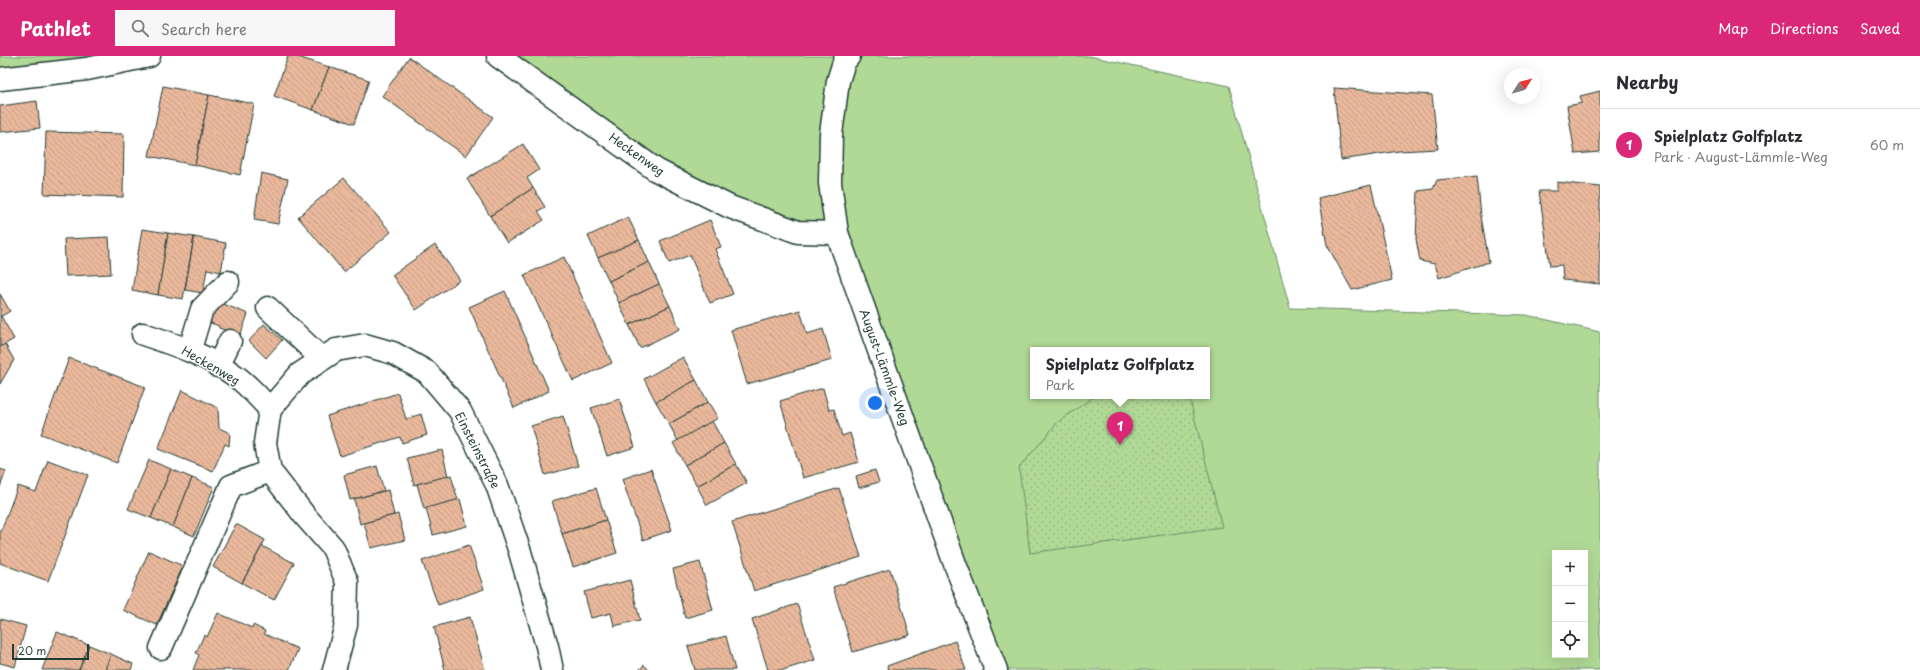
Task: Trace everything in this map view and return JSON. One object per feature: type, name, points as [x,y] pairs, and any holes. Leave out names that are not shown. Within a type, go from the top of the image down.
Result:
[{"type":"street","points":[[0,79],[87,70],[149,56]]},
{"type":"street","name":"Heckenweg","points":[[498,56],[656,170],[730,207],[798,232],[837,233]]},
{"type":"street","name":"August-Lämmle-Weg","points":[[849,56],[844,62],[838,80],[831,134],[830,183],[837,233],[955,564],[996,670]]},
{"type":"street","points":[[190,349],[202,309],[228,282]]},
{"type":"street","points":[[268,308],[322,359]]},
{"type":"street","name":"Heckenweg","points":[[143,334],[190,349],[238,377],[270,410]]},
{"type":"street","points":[[218,366],[230,341]]},
{"type":"street","name":"Einsteinstraße","points":[[270,410],[300,374],[336,350],[365,345],[393,353],[427,372],[460,411],[497,484],[520,552],[547,646],[552,670]]},
{"type":"street","points":[[270,410],[265,443],[270,471],[305,516],[333,548],[347,582],[346,625],[334,670]]},
{"type":"street","points":[[161,648],[231,486],[270,471]]},
{"type":"green space","points":[[0,56],[145,56],[0,79]]},
{"type":"green space","points":[[498,56],[1089,56],[1229,86],[1290,308],[1526,315],[1600,332],[1600,670],[996,670],[837,233],[730,207]]},
{"type":"green space","points":[[1091,399],[1190,399],[1222,527],[1030,553],[1019,468],[1058,422]]},
{"type":"building","points":[[288,56],[295,56],[329,67],[313,110],[274,96]]},
{"type":"building","points":[[409,57],[493,117],[466,156],[382,96]]},
{"type":"building","points":[[329,67],[369,80],[354,124],[313,110]]},
{"type":"building","points":[[163,86],[209,95],[195,165],[149,156]]},
{"type":"building","points":[[1334,88],[1432,95],[1438,149],[1399,151],[1341,160]]},
{"type":"building","points":[[1600,91],[1600,152],[1575,154],[1567,106],[1582,103],[1580,96]]},
{"type":"building","points":[[209,95],[254,104],[240,175],[195,165]]},
{"type":"building","points":[[37,101],[40,128],[0,132],[0,106]]},
{"type":"building","points":[[46,132],[124,134],[123,197],[44,194]]},
{"type":"building","points":[[523,144],[539,170],[527,178],[533,188],[490,216],[467,179]]},
{"type":"building","points":[[261,173],[288,179],[278,224],[254,220]]},
{"type":"building","points":[[1477,176],[1481,216],[1489,262],[1439,278],[1435,264],[1420,261],[1416,239],[1418,191],[1433,189],[1437,180]]},
{"type":"building","points":[[344,178],[391,232],[344,272],[298,217]]},
{"type":"building","points":[[1557,182],[1600,187],[1600,284],[1563,280],[1562,265],[1550,266],[1539,191],[1557,191]]},
{"type":"building","points":[[1371,185],[1392,280],[1352,290],[1327,245],[1318,198]]},
{"type":"building","points":[[533,188],[545,207],[538,211],[544,220],[507,243],[490,216]]},
{"type":"building","points":[[628,217],[639,240],[598,258],[588,236]]},
{"type":"building","points":[[710,220],[721,247],[715,249],[733,294],[710,303],[690,255],[669,263],[660,241]]},
{"type":"building","points":[[142,229],[168,233],[158,295],[132,290]]},
{"type":"building","points":[[168,233],[194,237],[183,299],[158,295]]},
{"type":"building","points":[[109,237],[111,274],[66,276],[64,239]]},
{"type":"building","points":[[194,237],[226,243],[221,272],[207,269],[203,293],[185,290]]},
{"type":"building","points":[[639,240],[649,262],[609,281],[598,258]]},
{"type":"building","points":[[435,245],[460,280],[416,310],[392,275]]},
{"type":"building","points":[[564,257],[612,363],[573,381],[524,275]]},
{"type":"building","points":[[649,262],[659,284],[619,303],[609,281]]},
{"type":"building","points":[[659,284],[670,306],[629,325],[619,303]]},
{"type":"building","points":[[505,291],[549,391],[514,408],[469,307]]},
{"type":"building","points":[[0,294],[10,311],[0,317]]},
{"type":"building","points":[[216,301],[248,314],[240,336],[208,322]]},
{"type":"building","points":[[670,306],[680,329],[640,348],[629,325]]},
{"type":"building","points":[[800,310],[807,334],[823,329],[832,360],[747,384],[731,330]]},
{"type":"building","points":[[1,316],[14,339],[0,347],[0,317]]},
{"type":"building","points":[[264,324],[282,340],[266,358],[249,341]]},
{"type":"building","points":[[5,344],[14,360],[0,384],[0,347]]},
{"type":"building","points":[[683,357],[696,380],[656,402],[644,379]]},
{"type":"building","points":[[69,358],[145,387],[117,463],[41,434]]},
{"type":"building","points":[[696,380],[708,402],[669,424],[656,402]]},
{"type":"building","points":[[823,388],[829,410],[834,409],[842,436],[850,433],[859,462],[803,478],[780,401]]},
{"type":"building","points":[[182,390],[218,408],[219,428],[230,433],[229,446],[225,444],[213,471],[158,449]]},
{"type":"building","points":[[398,393],[406,419],[421,414],[427,435],[402,443],[400,437],[340,456],[327,416]]},
{"type":"building","points":[[619,399],[635,447],[607,456],[591,408]]},
{"type":"building","points":[[708,402],[718,418],[678,441],[669,424]]},
{"type":"building","points":[[563,416],[578,466],[545,475],[531,426]]},
{"type":"building","points":[[712,421],[724,443],[685,465],[673,443]]},
{"type":"building","points":[[724,443],[736,464],[697,486],[685,465]]},
{"type":"building","points":[[442,450],[448,476],[414,485],[407,458]]},
{"type":"building","points":[[48,460],[88,475],[48,581],[0,563],[0,533],[18,486],[36,492]]},
{"type":"building","points":[[149,460],[171,469],[151,518],[128,509]]},
{"type":"building","points":[[736,464],[747,483],[707,505],[697,486]]},
{"type":"building","points":[[377,466],[384,491],[350,500],[344,475]]},
{"type":"building","points":[[0,469],[6,471],[0,487]]},
{"type":"building","points":[[171,469],[192,478],[173,527],[151,518]]},
{"type":"building","points":[[651,469],[672,530],[643,540],[622,479]]},
{"type":"building","points":[[875,470],[879,482],[859,488],[856,476]]},
{"type":"building","points":[[451,475],[458,500],[424,509],[417,484]]},
{"type":"building","points":[[192,478],[214,487],[194,536],[173,527]]},
{"type":"building","points":[[596,488],[606,520],[562,534],[552,501]]},
{"type":"building","points":[[839,488],[861,557],[754,591],[732,522]]},
{"type":"building","points":[[388,490],[394,515],[360,524],[354,499]]},
{"type":"building","points":[[460,499],[467,526],[433,535],[426,508]]},
{"type":"building","points":[[398,514],[405,540],[371,548],[364,523]]},
{"type":"building","points":[[606,520],[617,553],[573,567],[562,534]]},
{"type":"building","points":[[236,524],[265,540],[242,583],[213,567]]},
{"type":"building","points":[[469,545],[484,589],[438,605],[422,561]]},
{"type":"building","points":[[262,546],[294,563],[274,600],[242,583]]},
{"type":"building","points":[[149,551],[183,566],[157,625],[123,610]]},
{"type":"building","points":[[700,562],[713,610],[685,618],[673,569]]},
{"type":"building","points":[[890,569],[910,635],[853,652],[833,587]]},
{"type":"building","points":[[630,580],[640,620],[614,626],[611,613],[591,618],[584,592]]},
{"type":"building","points":[[797,604],[815,660],[783,670],[768,670],[752,619]]},
{"type":"building","points":[[218,613],[252,628],[253,625],[265,631],[264,634],[298,649],[289,670],[193,670],[199,655],[196,653],[204,635],[207,637]]},
{"type":"building","points":[[470,617],[485,670],[445,670],[434,627]]},
{"type":"building","points":[[0,619],[26,626],[15,667],[0,663]]},
{"type":"building","points":[[57,632],[89,645],[79,670],[42,670]]},
{"type":"building","points":[[726,636],[735,670],[695,670],[688,646]]},
{"type":"building","points":[[955,641],[966,670],[888,670],[887,666]]},
{"type":"building","points":[[89,645],[111,654],[105,670],[79,670]]},
{"type":"building","points":[[111,654],[133,664],[131,670],[105,670]]},
{"type":"building","points":[[644,665],[649,670],[639,670]]},
{"type":"place","name":"Spielplatz Golfplatz","points":[[1120,445]]}]
